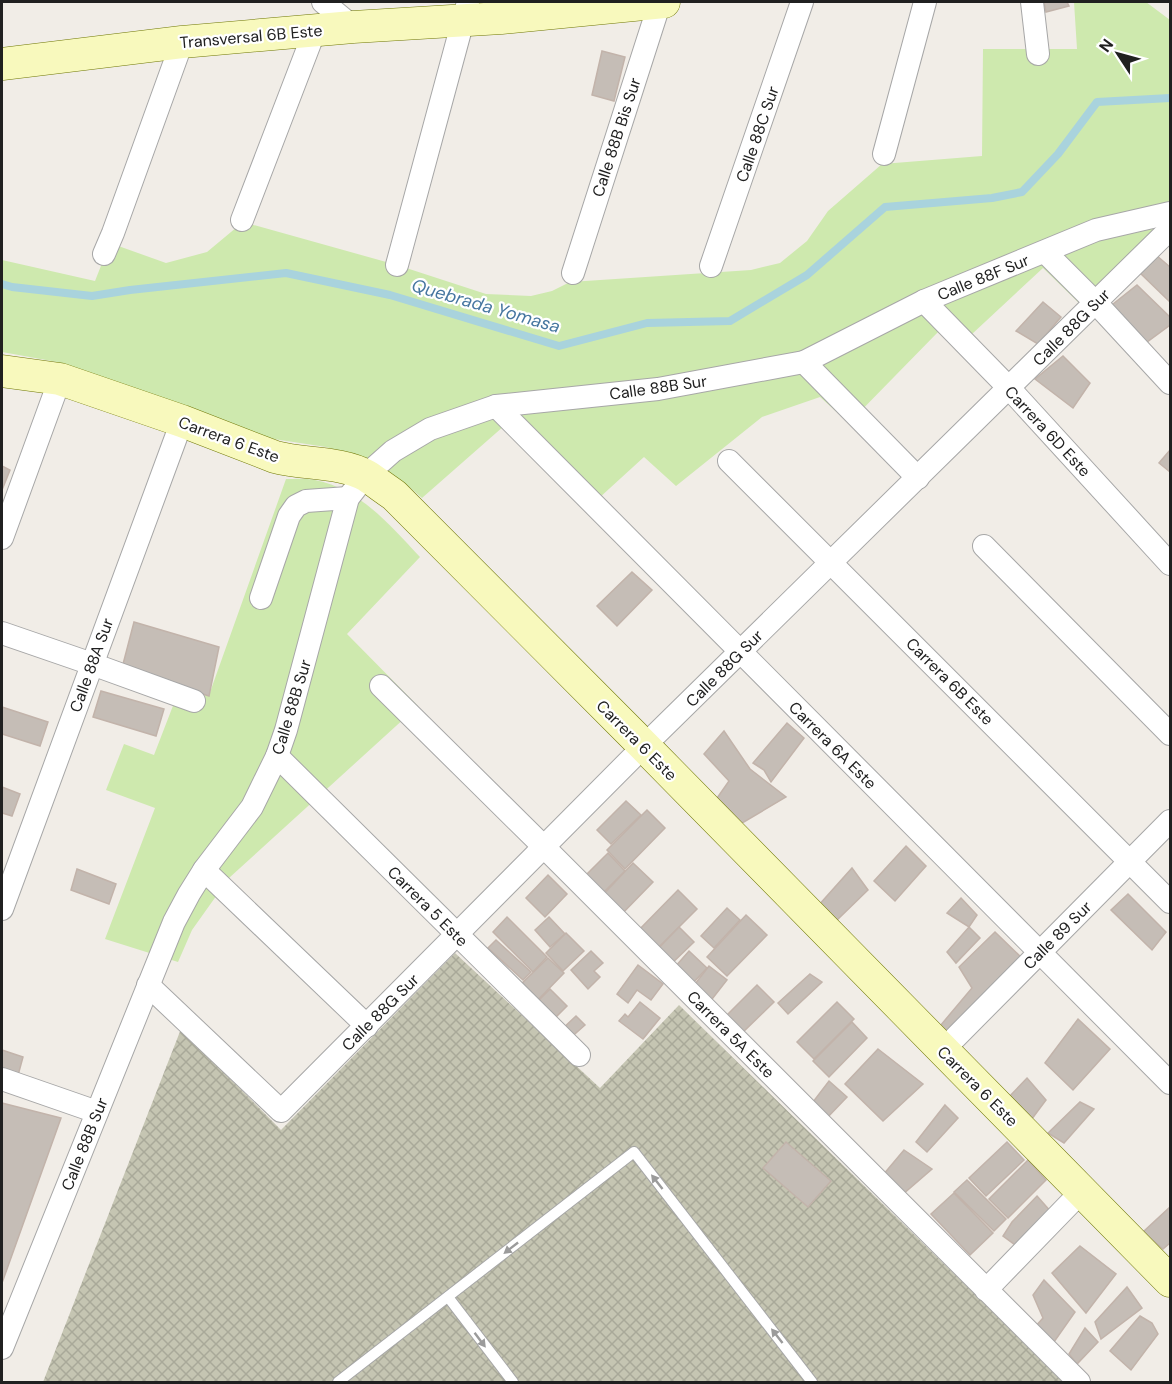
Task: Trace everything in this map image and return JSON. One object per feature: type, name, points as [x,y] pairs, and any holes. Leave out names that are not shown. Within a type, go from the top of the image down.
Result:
[{"type":"street","name":"Transversal 6B Este","points":[[2,64],[182,42],[319,16],[353,27],[466,11],[662,2]]},
{"type":"street","name":"Calle 88B Bis Sur","points":[[573,273],[662,2]]},
{"type":"street","name":"Calle 88C Sur","points":[[711,266],[802,2]]},
{"type":"street","points":[[884,154],[925,2]]},
{"type":"street","points":[[1032,2],[1038,54]]},
{"type":"street","points":[[397,265],[466,11]]},
{"type":"street","points":[[242,220],[319,16]]},
{"type":"street","points":[[104,254],[182,42]]},
{"type":"street","name":"Calle 88F Sur","points":[[804,362],[924,301],[1096,230],[1170,213]]},
{"type":"street","name":"Calle 88G Sur","points":[[148,985],[281,1111],[644,746],[1170,229]]},
{"type":"street","points":[[1045,252],[1170,383]]},
{"type":"street","name":"Carrera 6D Este","points":[[924,301],[1009,388],[1170,564]]},
{"type":"street","points":[[804,362],[918,478]]},
{"type":"street","name":"Calle 88B Sur","points":[[2,1348],[174,922],[204,870],[252,807],[277,756],[357,487],[393,451],[430,429],[496,406],[658,389],[804,362]]},
{"type":"street","name":"Carrera 6 Este","points":[[2,371],[60,379],[182,421],[275,457],[346,468],[357,487],[394,495],[1170,1281]]},
{"type":"street","points":[[2,538],[60,379]]},
{"type":"street","name":"Carrera 6A Este","points":[[496,406],[1170,1083]]},
{"type":"street","name":"Calle 88A Sur","points":[[2,909],[182,421]]},
{"type":"street","name":"Carrera 6B Este","points":[[729,461],[1170,902]]},
{"type":"street","points":[[261,598],[289,516],[296,506],[357,487]]},
{"type":"street","points":[[984,546],[1170,734]]},
{"type":"street","points":[[2,633],[194,701]]},
{"type":"street","name":"Carrera 5A Este","points":[[381,686],[1079,1383]]},
{"type":"street","name":"Carrera 5 Este","points":[[277,756],[579,1055]]},
{"type":"street","name":"Calle 89 Sur","points":[[943,1050],[1170,821]]},
{"type":"street","points":[[204,870],[367,1026]]},
{"type":"street","points":[[2,1079],[97,1112]]},
{"type":"street","points":[[986,1290],[1082,1191]]},
{"type":"lane","points":[[338,1383],[634,1152],[812,1383]]},
{"type":"lane","points":[[448,1297],[513,1383]]},
{"type":"shaded area","points":[[455,953],[600,1088],[679,1005],[1065,1382],[43,1382],[181,1029],[281,1130]]},
{"type":"green space","points":[[1074,2],[1146,2],[1170,20],[1170,222],[1081,305],[1043,268],[957,348],[939,331],[849,423],[820,397],[762,417],[676,486],[644,457],[587,509],[504,426],[422,498],[407,485],[361,458],[326,447],[267,438],[57,362],[2,352],[2,260],[95,281],[110,243],[166,263],[207,252],[243,222],[397,265],[486,294],[531,296],[552,291],[570,282],[751,270],[780,263],[807,241],[828,211],[882,164],[982,156],[983,49],[1077,49]]},
{"type":"green space","points":[[286,479],[315,480],[346,491],[373,510],[420,557],[347,634],[418,706],[229,878],[192,930],[178,962],[105,939],[155,808],[106,790],[124,744],[154,755],[181,685],[209,695]]},
{"type":"building","points":[[1044,2],[1067,2],[1069,6],[1046,12]]},
{"type":"building","points":[[602,51],[625,57],[614,101],[592,95]]},
{"type":"building","points":[[1156,255],[1170,267],[1170,302],[1140,273]]},
{"type":"building","points":[[1137,285],[1170,317],[1170,325],[1143,345],[1108,308]]},
{"type":"building","points":[[1043,302],[1061,317],[1038,344],[1016,331]]},
{"type":"building","points":[[1063,356],[1090,383],[1073,408],[1035,379]]},
{"type":"building","points":[[1170,450],[1170,472],[1159,463]]},
{"type":"building","points":[[2,466],[10,470],[2,490]]},
{"type":"building","points":[[632,572],[652,590],[617,626],[597,606]]},
{"type":"building","points":[[134,622],[219,647],[209,696],[122,668]]},
{"type":"building","points":[[101,691],[164,709],[156,736],[93,717]]},
{"type":"building","points":[[2,707],[48,722],[40,746],[2,734]]},
{"type":"building","points":[[787,723],[804,738],[771,782],[764,770],[753,763]]},
{"type":"building","points":[[724,731],[750,769],[786,797],[737,826],[715,801],[729,781],[704,754]]},
{"type":"building","points":[[2,787],[20,794],[12,816],[2,813]]},
{"type":"building","points":[[626,801],[641,815],[611,844],[597,830]]},
{"type":"building","points":[[647,810],[665,828],[625,869],[607,850]]},
{"type":"building","points":[[906,846],[926,866],[895,901],[874,881]]},
{"type":"building","points":[[608,853],[625,871],[598,898],[580,881]]},
{"type":"building","points":[[633,863],[653,882],[618,918],[598,900]]},
{"type":"building","points":[[852,868],[868,890],[835,922],[818,906]]},
{"type":"building","points":[[77,869],[116,884],[109,904],[71,890]]},
{"type":"building","points":[[548,875],[567,894],[545,917],[526,898]]},
{"type":"building","points":[[678,890],[697,909],[653,953],[634,935]]},
{"type":"building","points":[[1128,894],[1166,932],[1152,950],[1111,910]]},
{"type":"building","points":[[961,898],[977,915],[969,927],[947,913]]},
{"type":"building","points":[[727,908],[740,920],[714,948],[701,936]]},
{"type":"building","points":[[746,915],[767,935],[727,976],[707,957]]},
{"type":"building","points":[[507,917],[547,957],[533,972],[493,932]]},
{"type":"building","points":[[549,917],[565,934],[550,947],[535,930]]},
{"type":"building","points":[[679,927],[694,942],[667,968],[653,954]]},
{"type":"building","points":[[969,927],[980,938],[956,963],[947,952]]},
{"type":"building","points":[[995,932],[1023,959],[950,1033],[940,1026],[972,988],[959,967]]},
{"type":"building","points":[[566,933],[584,951],[563,971],[546,953]]},
{"type":"building","points":[[496,940],[531,972],[523,980],[488,948]]},
{"type":"building","points":[[591,951],[603,963],[594,971],[600,977],[588,989],[571,970]]},
{"type":"building","points":[[689,951],[707,968],[693,983],[675,967]]},
{"type":"building","points":[[548,958],[564,973],[533,1005],[517,988]]},
{"type":"building","points":[[638,965],[663,984],[651,1000],[637,990],[628,1003],[617,994]]},
{"type":"building","points":[[709,966],[727,980],[709,1003],[691,989]]},
{"type":"building","points":[[810,974],[822,982],[788,1014],[778,1003]]},
{"type":"building","points":[[757,985],[774,1002],[737,1038],[721,1021]]},
{"type":"building","points":[[550,989],[567,1006],[551,1022],[534,1005]]},
{"type":"building","points":[[640,1002],[660,1018],[643,1039],[619,1021],[625,1014],[628,1017]]},
{"type":"building","points":[[837,1002],[854,1019],[814,1059],[797,1042]]},
{"type":"building","points":[[576,1016],[585,1025],[567,1041],[559,1032]]},
{"type":"building","points":[[1078,1019],[1110,1049],[1073,1090],[1045,1063]]},
{"type":"building","points":[[852,1022],[867,1038],[829,1077],[813,1061]]},
{"type":"building","points":[[878,1049],[923,1084],[883,1121],[845,1084]]},
{"type":"building","points":[[2,1050],[23,1057],[17,1079],[2,1074]]},
{"type":"building","points":[[1027,1078],[1046,1100],[1031,1120],[1008,1098]]},
{"type":"building","points":[[829,1081],[847,1097],[827,1118],[813,1102]]},
{"type":"building","points":[[1080,1102],[1094,1109],[1064,1143],[1048,1133]]},
{"type":"building","points":[[2,1103],[61,1118],[2,1283]]},
{"type":"building","points":[[945,1105],[958,1118],[927,1152],[916,1142]]},
{"type":"building","points":[[786,1142],[831,1181],[808,1207],[763,1168]]},
{"type":"building","points":[[1007,1142],[1024,1160],[986,1196],[969,1178]]},
{"type":"building","points":[[904,1150],[932,1169],[902,1195],[883,1175]]},
{"type":"building","points":[[1028,1160],[1046,1180],[1008,1218],[989,1199]]},
{"type":"building","points":[[967,1180],[1006,1219],[994,1231],[954,1192]]},
{"type":"building","points":[[954,1193],[993,1233],[970,1255],[931,1214]]},
{"type":"building","points":[[1037,1196],[1052,1213],[1018,1247],[1003,1236],[1012,1222]]},
{"type":"building","points":[[1170,1207],[1170,1243],[1163,1249],[1143,1232]]},
{"type":"building","points":[[1080,1246],[1116,1274],[1086,1313],[1052,1273]]},
{"type":"building","points":[[1044,1280],[1075,1312],[1054,1342],[1035,1327],[1043,1318],[1033,1295]]},
{"type":"building","points":[[1127,1287],[1142,1308],[1101,1339],[1095,1322]]},
{"type":"building","points":[[1140,1316],[1152,1323],[1158,1334],[1131,1370],[1110,1351]]},
{"type":"building","points":[[1085,1328],[1098,1342],[1077,1364],[1069,1354]]},
{"type":"waterway","name":"Quebrada Yomasa","points":[[2,284],[92,296],[286,273],[390,295],[559,346],[647,323],[730,321],[807,275],[885,207],[992,198],[1022,192],[1058,154],[1097,102],[1170,98]]}]
